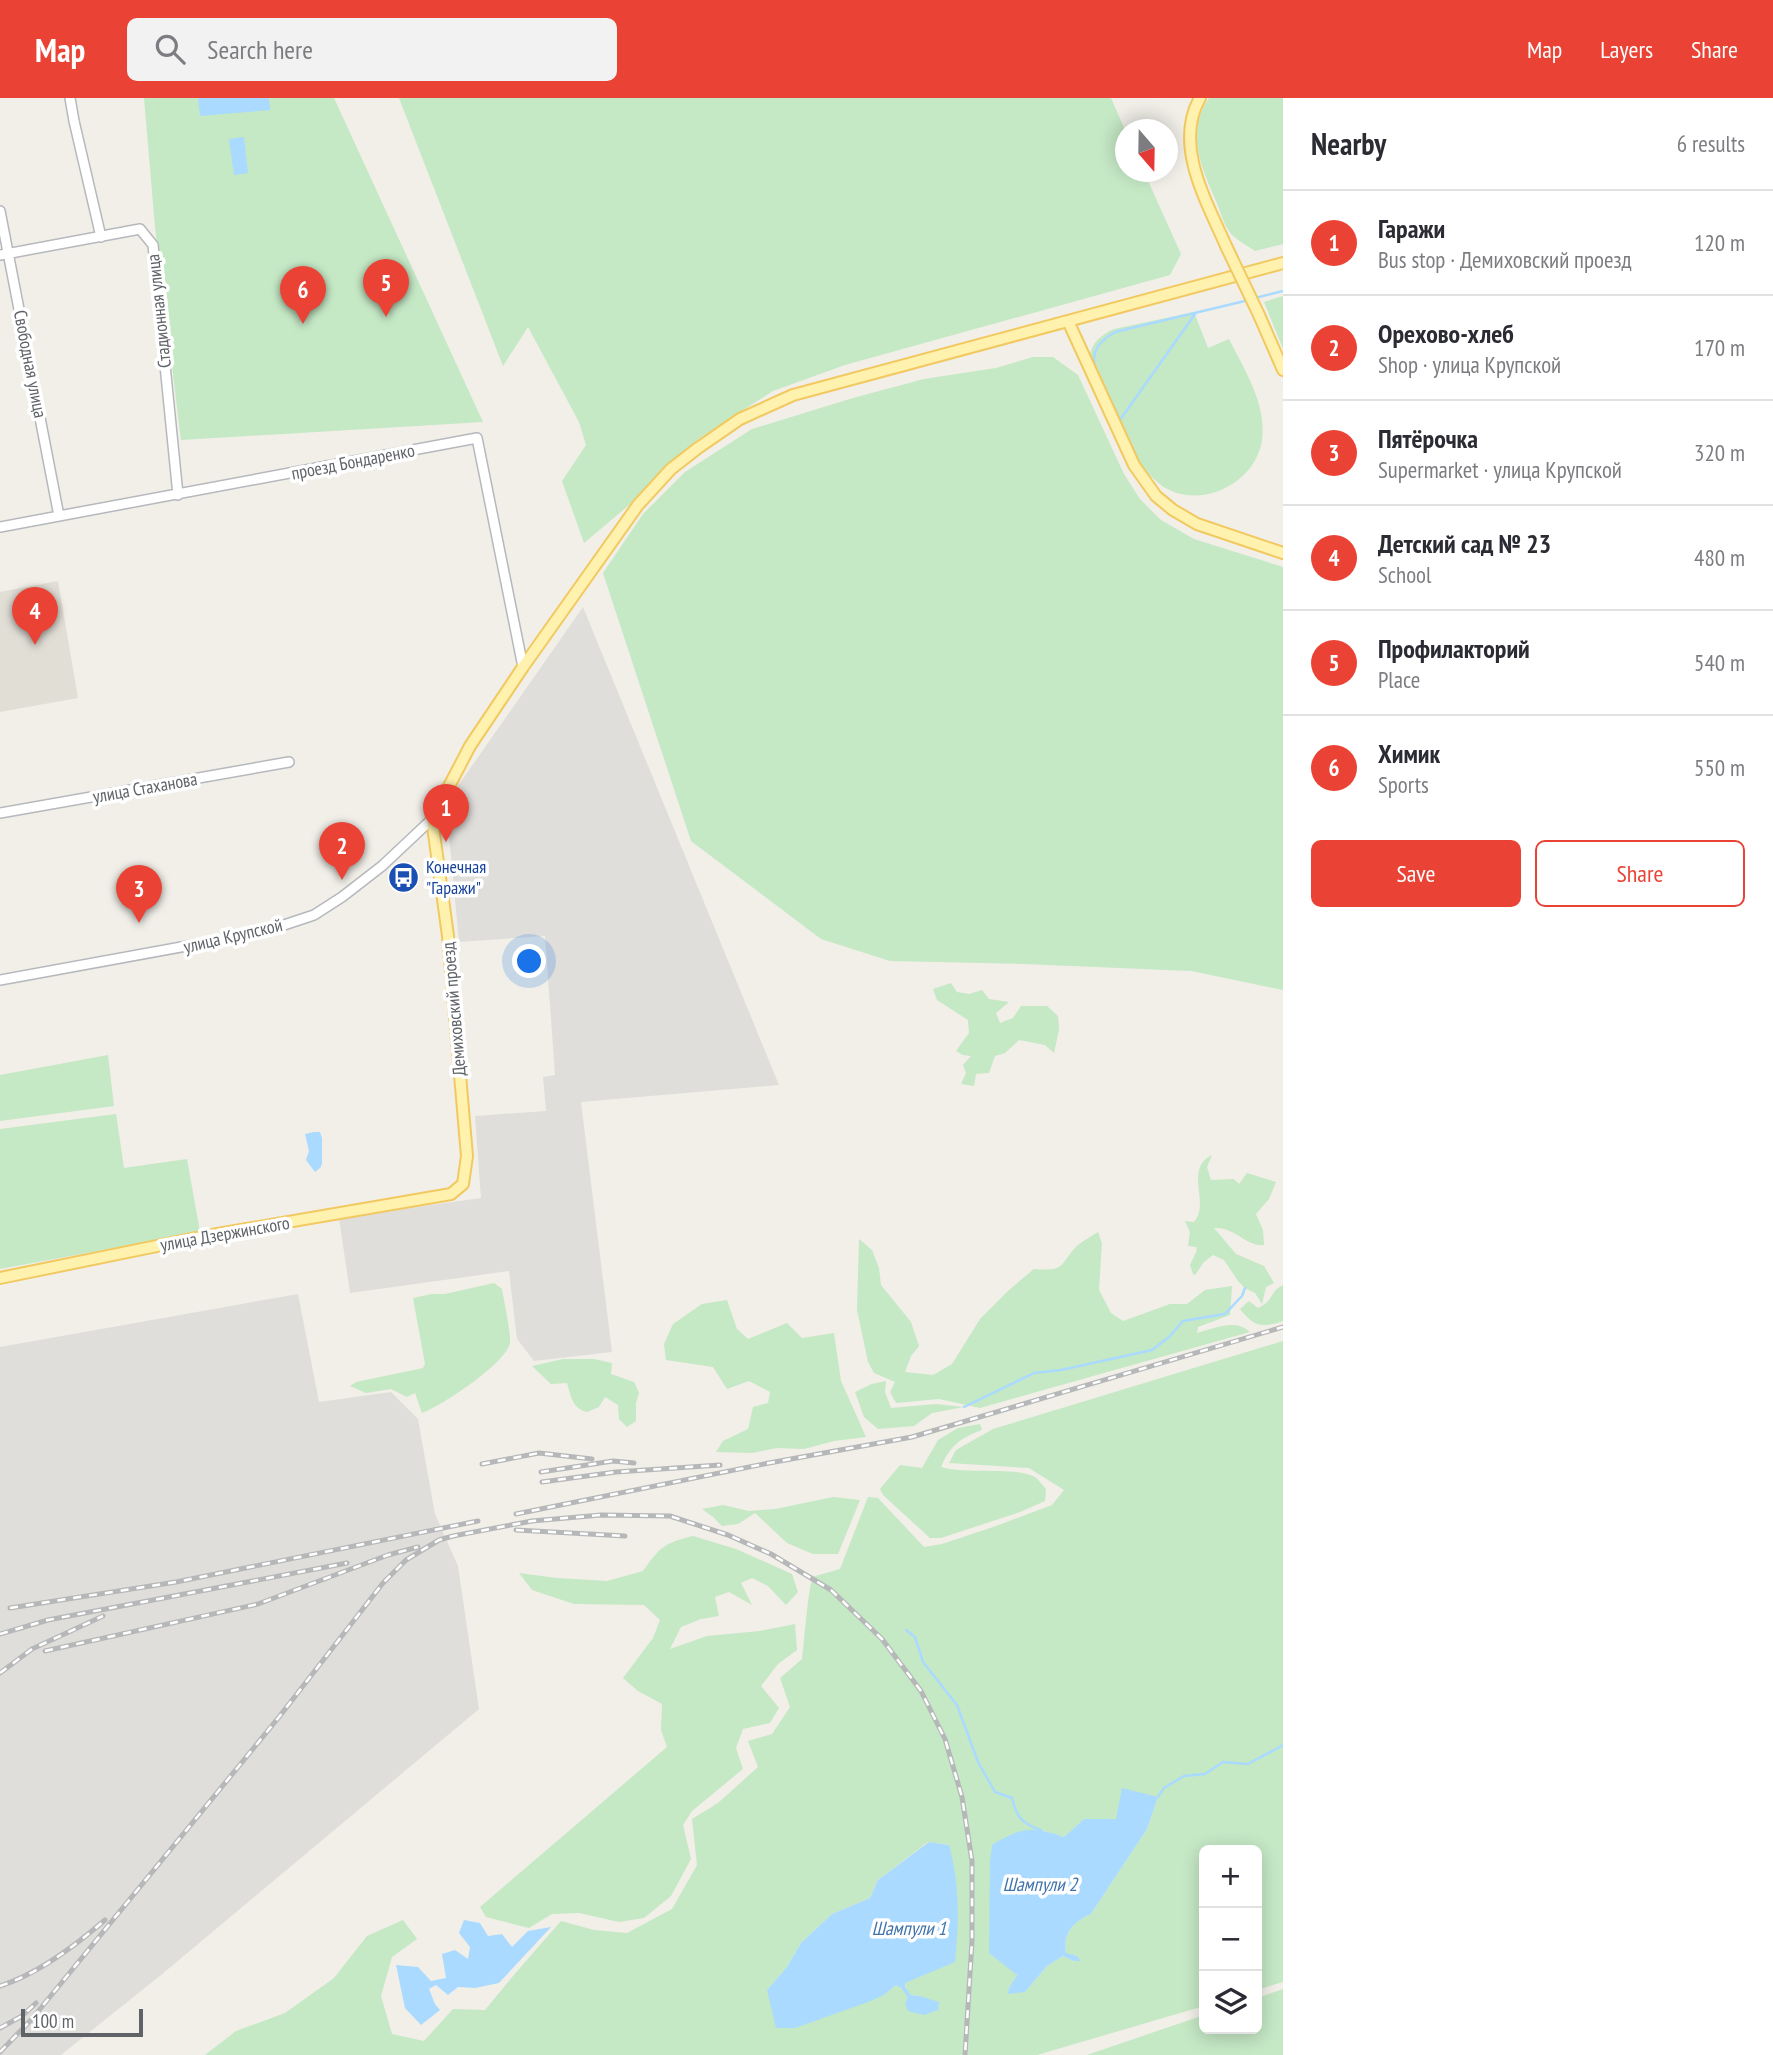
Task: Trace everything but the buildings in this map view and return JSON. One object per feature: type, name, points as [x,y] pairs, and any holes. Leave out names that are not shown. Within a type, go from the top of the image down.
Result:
[{"type":"main road","points":[[1200,98],[1194,108],[1189,140],[1197,177],[1283,370]]},
{"type":"main road","points":[[432,819],[470,746],[638,505],[671,470],[740,419],[793,395],[1283,263]]},
{"type":"main road","points":[[1068,321],[1134,465],[1156,496],[1197,524],[1283,552]]},
{"type":"main road","name":"Демиховский проезд","points":[[432,819],[448,936],[467,1156],[463,1184],[451,1194]]},
{"type":"main road","name":"улица Дзержинского","points":[[0,1278],[206,1236],[451,1194]]},
{"type":"street","points":[[4,254],[101,237],[70,98]]},
{"type":"street","name":"Свободная улица","points":[[0,211],[4,254],[59,516]]},
{"type":"street","name":"Стадионная улица","points":[[101,237],[140,229],[153,245],[178,495]]},
{"type":"street","name":"проезд Бондаренко","points":[[0,527],[477,438],[523,667]]},
{"type":"street","name":"улица Стаханова","points":[[0,813],[289,762]]},
{"type":"street","name":"улица Крупской","points":[[0,981],[263,932],[314,915],[382,866],[432,819]]},
{"type":"shaded area","points":[[58,581],[78,698],[0,712],[0,592]]},
{"type":"shaded area","points":[[583,607],[779,1085],[581,1102],[612,1352],[534,1361],[517,1339],[509,1271],[350,1293],[339,1218],[481,1198],[475,1116],[546,1111],[543,1077],[555,1075],[545,936],[459,942],[446,803]]},
{"type":"shaded area","points":[[298,1294],[319,1402],[391,1392],[418,1419],[435,1514],[458,1566],[479,1709],[161,1975],[61,2055],[0,2055],[0,1347]]},
{"type":"green space","points":[[144,98],[334,98],[483,422],[181,440],[155,227]]},
{"type":"green space","points":[[399,98],[1111,98],[1120,119],[1115,119],[1115,182],[1149,182],[1181,254],[1170,275],[845,365],[773,391],[698,439],[641,495],[584,543],[562,481],[586,445],[579,422],[528,327],[503,366]]},
{"type":"green space","points":[[1209,98],[1283,98],[1283,244],[1255,251],[1234,237],[1225,224],[1198,150],[1198,124]]},
{"type":"green space","points":[[1283,296],[1283,349],[1264,302]]},
{"type":"green space","points":[[1194,312],[1208,348],[1229,339],[1253,387],[1263,427],[1257,457],[1234,483],[1219,491],[1186,495],[1169,490],[1144,468],[1126,439],[1090,357],[1098,340],[1114,329]]},
{"type":"green space","points":[[1033,357],[1053,357],[1078,375],[1124,474],[1140,499],[1161,520],[1194,539],[1283,567],[1283,990],[1191,971],[890,961],[821,939],[691,841],[603,573],[643,514],[685,472],[752,429],[924,379],[996,368]]},
{"type":"green space","points":[[951,983],[957,992],[969,994],[982,990],[989,999],[1009,1002],[996,1013],[1000,1023],[1013,1018],[1021,1006],[1047,1006],[1058,1016],[1059,1030],[1054,1053],[1045,1045],[1019,1040],[1005,1053],[995,1056],[989,1073],[976,1074],[974,1086],[961,1084],[966,1073],[963,1065],[971,1056],[956,1051],[969,1033],[968,1020],[937,1000],[933,989]]},
{"type":"green space","points":[[108,1055],[114,1106],[0,1121],[0,1075]]},
{"type":"green space","points":[[116,1114],[124,1168],[187,1159],[200,1232],[0,1269],[0,1129]]},
{"type":"green space","points":[[1212,1155],[1207,1167],[1211,1180],[1234,1179],[1239,1184],[1247,1173],[1276,1182],[1269,1199],[1256,1214],[1263,1230],[1264,1245],[1214,1228],[1236,1254],[1264,1266],[1274,1283],[1266,1287],[1262,1304],[1255,1293],[1238,1281],[1224,1260],[1213,1255],[1195,1275],[1193,1274],[1190,1265],[1197,1250],[1196,1247],[1188,1246],[1190,1232],[1185,1221],[1194,1222],[1198,1214],[1199,1169]]},
{"type":"green space","points":[[1098,1232],[1102,1243],[1099,1290],[1111,1313],[1123,1321],[1170,1304],[1187,1304],[1205,1290],[1232,1286],[1230,1315],[1198,1327],[1197,1333],[1231,1325],[1250,1332],[980,1408],[939,1399],[896,1403],[890,1392],[895,1382],[874,1373],[868,1362],[857,1310],[859,1239],[872,1250],[879,1268],[881,1285],[911,1322],[919,1346],[911,1356],[905,1372],[933,1375],[952,1364],[980,1319],[1009,1290],[1034,1269],[1053,1269],[1062,1265],[1078,1245]]},
{"type":"green space","points":[[494,1283],[502,1289],[510,1343],[497,1361],[472,1383],[422,1413],[415,1393],[407,1397],[391,1389],[366,1393],[350,1386],[356,1382],[423,1368],[425,1364],[413,1298]]},
{"type":"green space","points":[[1283,1285],[1283,1321],[1269,1325],[1254,1323],[1240,1309],[1249,1301],[1258,1308]]},
{"type":"green space","points":[[727,1300],[737,1329],[748,1339],[787,1323],[802,1338],[834,1333],[841,1381],[866,1437],[834,1441],[804,1449],[777,1448],[752,1453],[716,1452],[723,1441],[748,1429],[753,1407],[768,1403],[770,1392],[749,1381],[727,1389],[713,1367],[666,1360],[664,1344],[673,1324],[702,1304]]},
{"type":"green space","points":[[1283,1341],[1283,1982],[1262,1988],[1262,1845],[1199,1845],[1199,2007],[1037,2055],[205,2055],[236,2031],[285,2013],[334,1978],[367,1936],[403,1920],[417,1939],[392,1957],[381,1996],[392,2034],[424,2041],[453,2009],[485,2010],[561,1921],[594,1930],[627,1933],[672,1909],[697,1865],[692,1819],[718,1803],[758,1767],[748,1741],[772,1734],[790,1707],[780,1678],[802,1659],[812,1577],[840,1569],[868,1497],[878,1498],[924,1547],[942,1544],[1052,1505],[1064,1490],[1029,1468],[949,1463],[956,1450],[993,1429]],"holes":[[[1158,1797],[1147,1829],[1091,1914],[1074,1925],[1068,1934],[1066,1954],[1077,1956],[1074,1961],[1063,1956],[1047,1966],[1025,1992],[1009,1988],[1017,1975],[990,1899],[990,1862],[1041,1830],[1064,1837],[1084,1819],[1116,1819]],[[928,1842],[949,1845],[905,1983],[906,1990],[911,1995],[920,1996],[909,1997],[896,1985],[884,1995],[767,1990],[787,1967],[801,1943],[832,1914],[870,1898],[878,1880]]]},
{"type":"green space","points":[[563,1359],[594,1359],[612,1363],[611,1374],[634,1382],[639,1393],[636,1421],[627,1427],[619,1419],[618,1405],[605,1397],[599,1407],[587,1412],[578,1408],[567,1383],[551,1384],[532,1366]]},
{"type":"green space","points":[[886,1381],[885,1392],[891,1408],[936,1404],[964,1407],[932,1413],[914,1426],[878,1429],[864,1417],[855,1392]]},
{"type":"green space","points":[[980,1424],[982,1430],[957,1444],[948,1453],[941,1467],[1026,1474],[1035,1477],[1046,1489],[1045,1501],[941,1538],[930,1538],[883,1495],[880,1489],[900,1465],[922,1468],[938,1440],[958,1428]]},
{"type":"green space","points":[[833,1497],[860,1500],[838,1554],[813,1554],[787,1543],[755,1513],[738,1524],[722,1526],[702,1509],[723,1505],[749,1511],[775,1509]]},
{"type":"green space","points":[[693,1536],[736,1549],[792,1574],[798,1592],[786,1605],[768,1586],[752,1578],[741,1583],[752,1605],[729,1592],[715,1597],[719,1616],[701,1619],[681,1627],[670,1649],[707,1636],[760,1631],[795,1624],[797,1650],[778,1664],[761,1686],[779,1708],[770,1723],[743,1729],[736,1748],[743,1769],[692,1811],[683,1825],[691,1859],[671,1896],[644,1918],[619,1922],[579,1913],[552,1914],[529,1928],[486,1917],[480,1907],[667,1747],[661,1730],[662,1704],[638,1691],[623,1678],[653,1638],[660,1620],[644,1605],[574,1604],[532,1590],[519,1573],[607,1581],[643,1571],[664,1547]]},
{"type":"green space","points":[[1283,1989],[1283,2055],[1087,2055],[1199,2017],[1199,2034],[1262,2034],[1262,1996]]},
{"type":"water","points":[[198,98],[269,98],[270,110],[200,116]]},
{"type":"water","points":[[244,137],[248,173],[234,175],[229,139]]},
{"type":"water","points":[[320,1132],[322,1138],[322,1163],[315,1172],[306,1160],[309,1151],[305,1134]]},
{"type":"water","name":"Шампули 2","points":[[1122,1788],[1158,1797],[1147,1829],[1091,1914],[1074,1925],[1068,1934],[1066,1953],[1077,1956],[1081,1961],[1063,1956],[1047,1966],[1025,1992],[1008,1994],[1017,1975],[989,1953],[992,1845],[1027,1830],[1064,1837],[1084,1819],[1116,1819]]},
{"type":"water","name":"Шампули 1","points":[[929,1842],[949,1845],[953,1860],[958,1903],[955,1962],[905,1983],[905,1987],[911,1995],[939,2002],[938,2010],[924,2015],[908,2011],[905,2003],[908,1997],[896,1985],[884,1995],[868,2002],[795,2028],[776,2028],[767,1990],[787,1967],[801,1943],[832,1914],[870,1898],[878,1880]]},
{"type":"water","points":[[464,1920],[480,1923],[488,1936],[502,1934],[512,1947],[528,1931],[551,1927],[499,1983],[475,1988],[458,1987],[448,1995],[436,1985],[429,1989],[440,2010],[421,2025],[405,2008],[396,1965],[418,1967],[431,1981],[446,1978],[442,1954],[455,1950],[468,1959],[470,1947],[459,1933]]},
{"type":"waterway","points":[[1255,298],[1283,291]]},
{"type":"waterway","points":[[1195,314],[1120,420],[1095,368],[1094,356],[1105,339],[1115,332],[1249,300]]},
{"type":"waterway","points":[[964,1407],[1034,1373],[1061,1370],[1152,1350],[1169,1337],[1183,1321],[1225,1314],[1242,1296],[1245,1288]]},
{"type":"waterway","points":[[906,1630],[915,1637],[923,1662],[957,1705],[978,1762],[995,1792],[1012,1798],[1021,1818],[1041,1830]]},
{"type":"waterway","points":[[1158,1797],[1164,1788],[1184,1776],[1205,1774],[1223,1762],[1248,1764],[1283,1745]]},
{"type":"railway","points":[[516,1514],[912,1437],[1283,1327]]},
{"type":"railway","points":[[482,1464],[539,1453],[592,1459]]},
{"type":"railway","points":[[541,1472],[613,1461],[634,1463]]},
{"type":"railway","points":[[542,1482],[616,1472],[720,1465]]},
{"type":"railway","points":[[0,2052],[31,2020],[279,1717],[383,1583],[406,1560],[439,1540],[453,1536],[532,1521],[601,1515],[670,1516],[728,1535],[771,1554],[831,1590],[882,1639],[921,1691],[945,1739],[962,1797],[972,1861],[972,1941],[965,2055]]},
{"type":"railway","points":[[10,1608],[176,1582],[478,1521]]},
{"type":"railway","points":[[516,1530],[625,1536]]},
{"type":"railway","points":[[45,1651],[258,1604],[388,1555],[418,1547]]},
{"type":"railway","points":[[0,1634],[48,1620],[347,1563]]},
{"type":"railway","points":[[0,1673],[32,1649],[103,1616]]},
{"type":"railway","points":[[0,1986],[55,1958],[105,1920]]},
{"type":"railway","points":[[0,2028],[22,2016],[36,2003]]},
{"type":"place","name":"Профилакторий","points":[[386,317]]},
{"type":"place","name":"Химик","points":[[303,324]]},
{"type":"place","name":"Детский сад № 23","points":[[35,645]]},
{"type":"place","name":"Гаражи","points":[[446,842]]},
{"type":"place","name":"Конечная \"Гаражи\"","points":[[403,877]]},
{"type":"place","name":"Орехово-хлеб","points":[[342,880]]},
{"type":"place","name":"Пятёрочка","points":[[139,923]]}]
